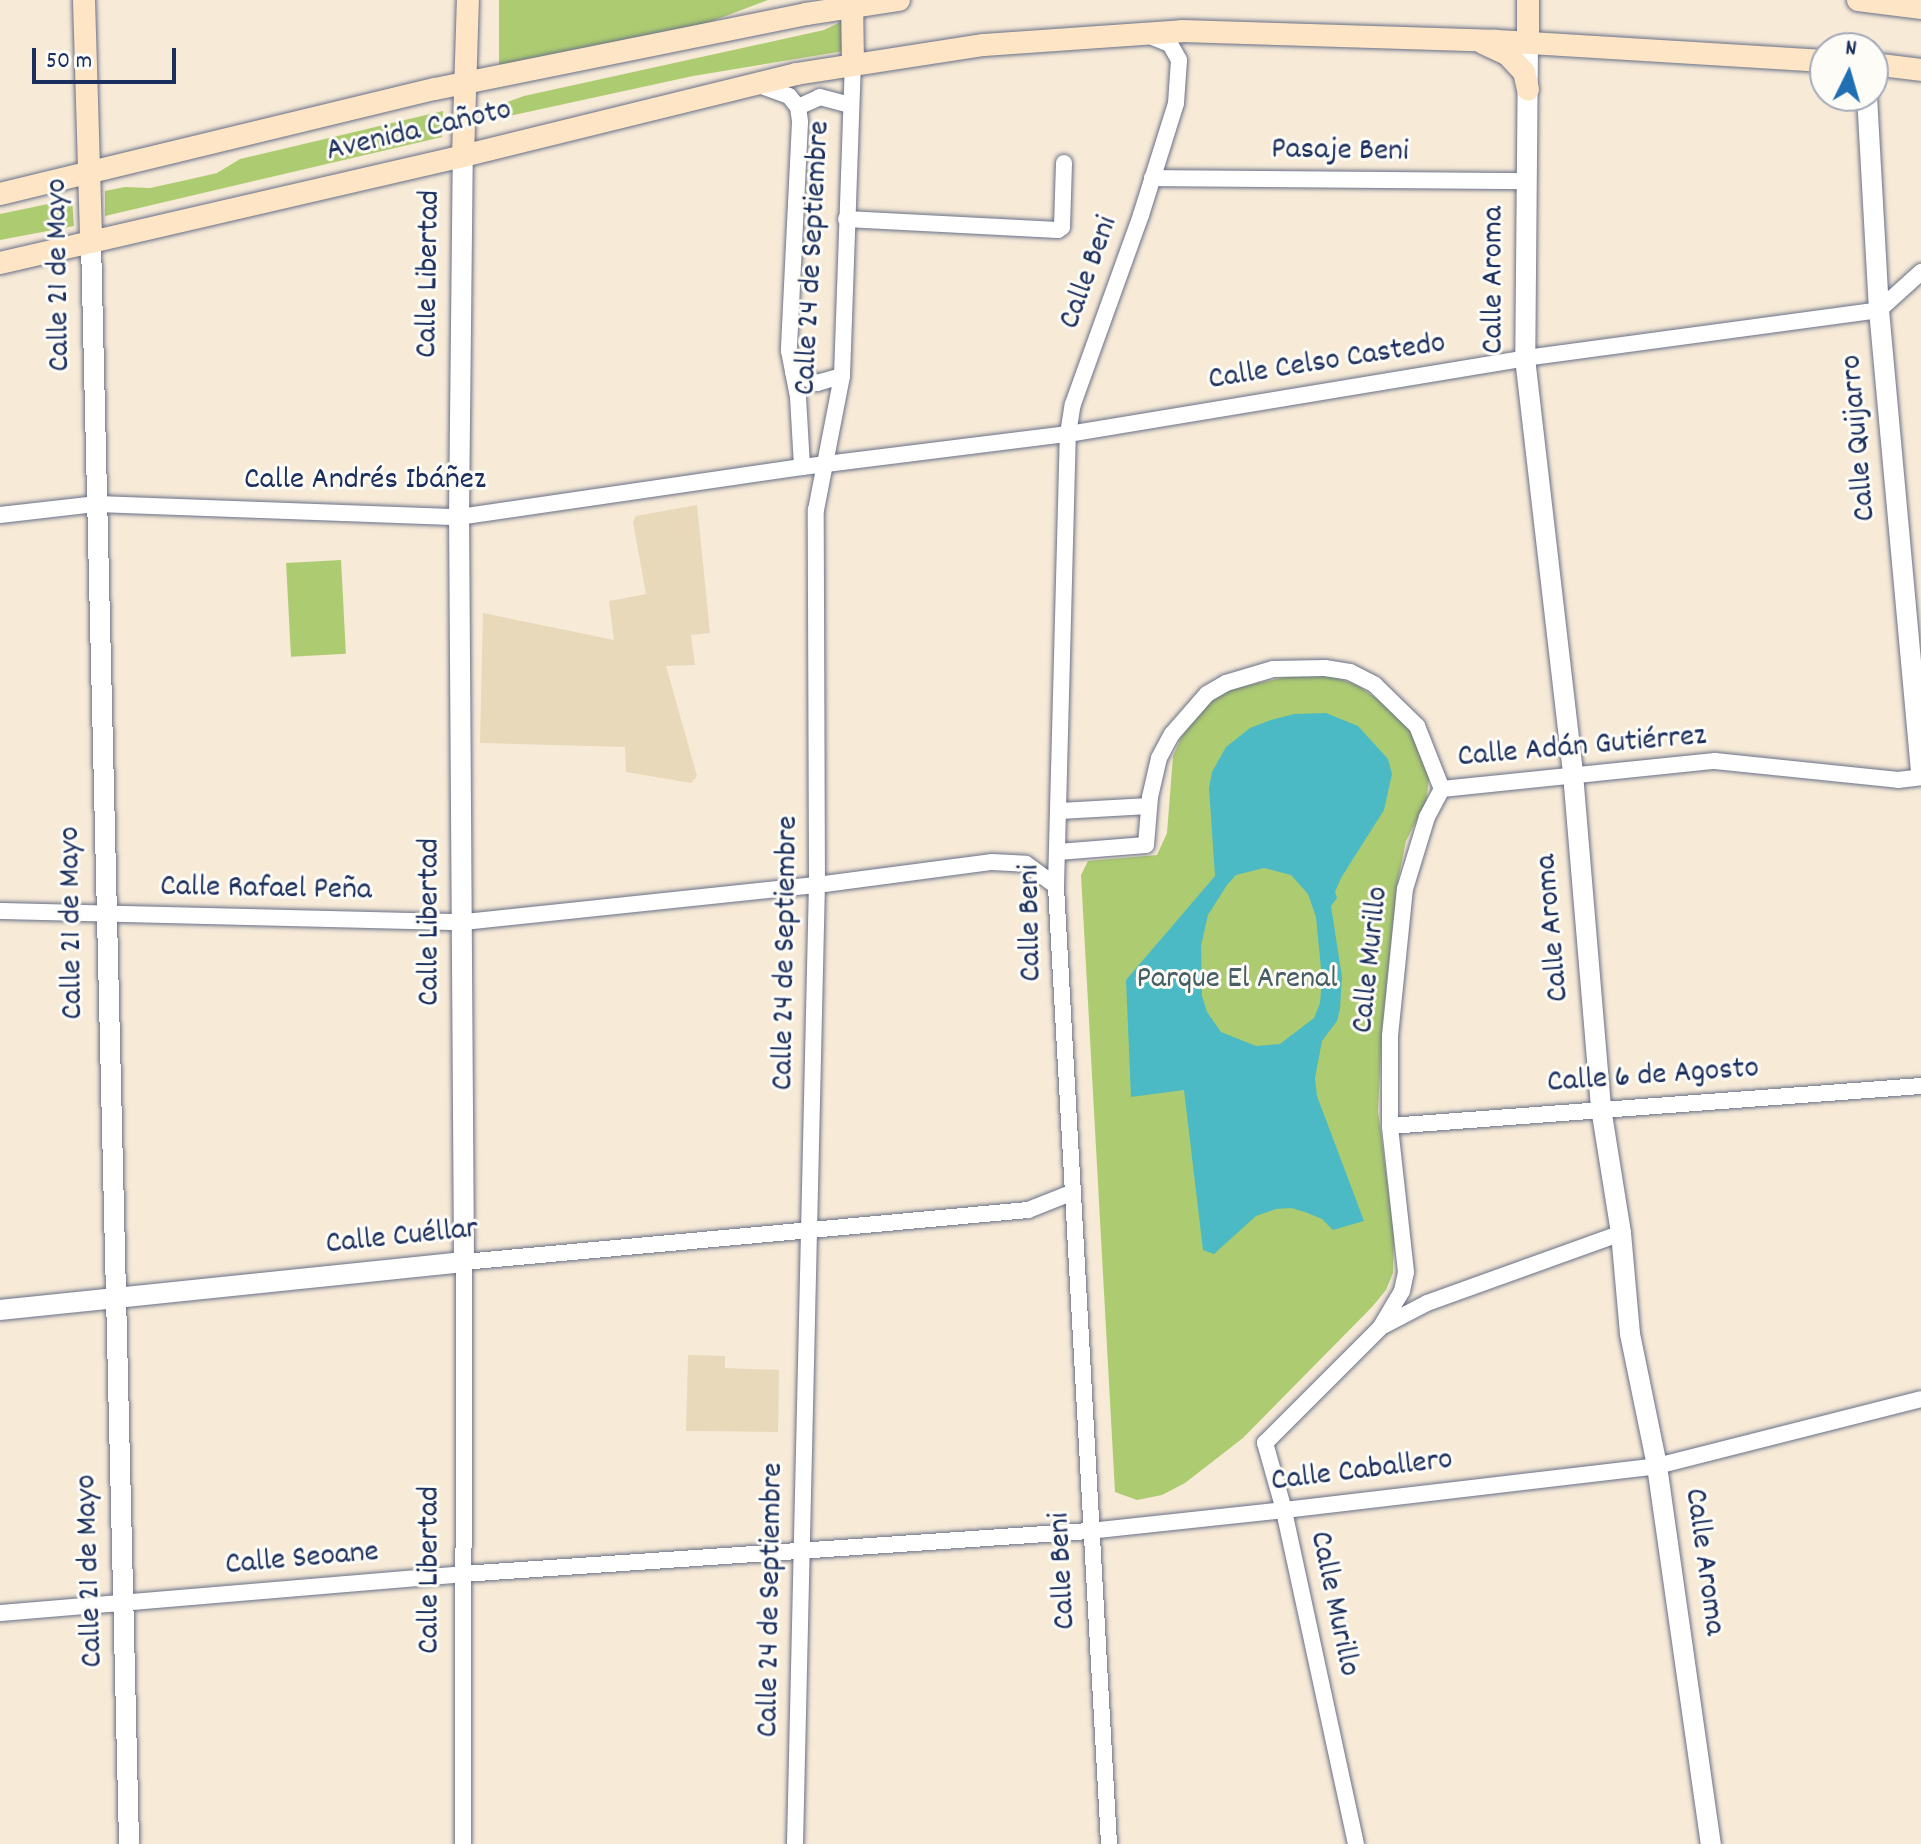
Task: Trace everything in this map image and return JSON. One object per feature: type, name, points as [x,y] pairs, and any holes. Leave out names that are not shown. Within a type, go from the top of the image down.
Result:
[{"type":"main road","name":"Calle 21 de Mayo","points":[[84,0],[91,242]]},
{"type":"main road","name":"Calle Libertad","points":[[463,156],[468,0]]},
{"type":"main road","name":"Avenida Cañoto","points":[[0,194],[806,7],[899,0]]},
{"type":"main road","name":"Calle Aroma","points":[[1528,0],[1528,43]]},
{"type":"main road","points":[[1858,0],[1921,8]]},
{"type":"main road","points":[[852,3],[853,65]]},
{"type":"main road","name":"Avenida Cañoto","points":[[0,263],[463,156],[753,84],[984,45],[1182,31],[1528,43],[1809,60]]},
{"type":"main road","points":[[1479,41],[1507,54],[1524,72],[1528,90]]},
{"type":"main road","points":[[1889,66],[1921,70]]},
{"type":"street","name":"Calle Beni","points":[[1109,1844],[1089,1531],[1056,886],[1068,434],[1073,404],[1176,103],[1180,66],[1170,44],[1148,35]]},
{"type":"street","name":"Calle Aroma","points":[[1528,43],[1525,358],[1573,774],[1601,1108],[1621,1233],[1630,1334],[1657,1466],[1711,1844]]},
{"type":"street","name":"Calle 24 de Septiembre","points":[[795,1844],[817,885],[816,510],[842,376],[849,105],[853,65]]},
{"type":"street","name":"Calle 24 de Septiembre","points":[[753,84],[773,87],[789,96],[798,107],[789,351],[798,397],[802,467]]},
{"type":"street","points":[[798,107],[820,97],[849,105]]},
{"type":"street","name":"Calle Quijarro","points":[[1868,112],[1879,310],[1921,776]]},
{"type":"street","name":"Calle Libertad","points":[[463,156],[459,517],[464,922],[463,1844]]},
{"type":"street","points":[[846,219],[1058,230],[1062,227],[1064,163]]},
{"type":"street","name":"Pasaje Beni","points":[[1152,178],[1527,181]]},
{"type":"street","name":"Calle 21 de Mayo","points":[[91,242],[104,914],[125,1604],[129,1844]]},
{"type":"street","points":[[1879,310],[1921,272]]},
{"type":"street","name":"Calle Celso Castedo","points":[[823,464],[1068,434],[1525,358],[1879,310]]},
{"type":"street","points":[[793,372],[817,383],[842,376]]},
{"type":"street","name":"Calle Andrés Ibáñez","points":[[0,515],[97,504],[459,517],[823,464]]},
{"type":"street","name":"Calle Adán Gutiérrez","points":[[1058,852],[1146,845],[1149,806],[1159,758],[1172,734],[1207,694],[1226,683],[1253,675],[1308,666],[1350,672],[1375,685],[1417,726],[1442,789],[1715,761],[1898,780],[1921,776]]},
{"type":"street","name":"Calle Murillo","points":[[1356,1844],[1284,1510],[1265,1443],[1380,1328],[1402,1291],[1406,1272],[1390,1126],[1390,1036],[1405,889],[1427,817],[1442,789]]},
{"type":"street","points":[[1060,811],[1149,806]]},
{"type":"street","points":[[817,885],[992,862],[1026,864],[1056,886]]},
{"type":"street","name":"Calle Rafael Peña","points":[[0,911],[464,922],[817,885]]},
{"type":"street","name":"Calle 6 de Agosto","points":[[1390,1126],[1921,1086]]},
{"type":"street","points":[[810,1229],[1028,1210],[1071,1193]]},
{"type":"street","name":"Calle Cuéllar","points":[[0,1310],[114,1296],[810,1229]]},
{"type":"street","name":"Calle Murillo","points":[[1380,1328],[1427,1303],[1621,1233]]},
{"type":"street","name":"Calle Caballero","points":[[801,1550],[1089,1531],[1657,1466],[1921,1399]]},
{"type":"street","name":"Calle Seoane","points":[[0,1613],[463,1574],[801,1550]]},
{"type":"shaded area","points":[[697,505],[710,633],[691,635],[695,665],[666,666],[697,776],[691,783],[626,772],[625,747],[480,743],[483,613],[614,640],[609,601],[646,594],[633,522],[636,516]]},
{"type":"shaded area","points":[[688,1355],[725,1356],[725,1368],[779,1370],[778,1432],[686,1431]]},
{"type":"green space","points":[[499,0],[768,0],[707,23],[499,72]]},
{"type":"green space","points":[[847,19],[844,51],[693,76],[500,118],[502,104],[524,96],[824,30]]},
{"type":"green space","points":[[443,111],[442,137],[105,216],[105,191],[125,187],[150,188],[217,173],[240,159]]},
{"type":"green space","points":[[72,199],[74,226],[0,240],[0,214]]},
{"type":"green space","points":[[341,560],[346,654],[291,657],[286,563]]},
{"type":"green space","name":"Parque El Arenal","points":[[1294,675],[1328,675],[1357,685],[1389,707],[1411,731],[1430,771],[1426,802],[1406,841],[1397,885],[1382,1029],[1378,1111],[1394,1234],[1393,1273],[1386,1290],[1372,1307],[1243,1438],[1185,1483],[1162,1495],[1137,1500],[1115,1492],[1081,875],[1088,861],[1157,855],[1167,833],[1173,756],[1182,736],[1206,704],[1232,689]]},
{"type":"water","points":[[1326,713],[1358,726],[1388,759],[1392,774],[1384,810],[1341,878],[1335,892],[1337,898],[1331,906],[1342,977],[1340,1009],[1337,1021],[1322,1041],[1315,1078],[1317,1096],[1364,1221],[1333,1230],[1322,1219],[1305,1212],[1291,1208],[1276,1209],[1256,1216],[1214,1254],[1203,1250],[1184,1090],[1131,1097],[1126,980],[1215,876],[1209,788],[1212,772],[1226,747],[1250,728],[1294,714]],"holes":[[[1264,868],[1291,875],[1308,894],[1316,917],[1322,979],[1320,1003],[1314,1018],[1280,1044],[1256,1046],[1221,1032],[1207,1012],[1202,996],[1201,946],[1208,915],[1236,875]]]}]
